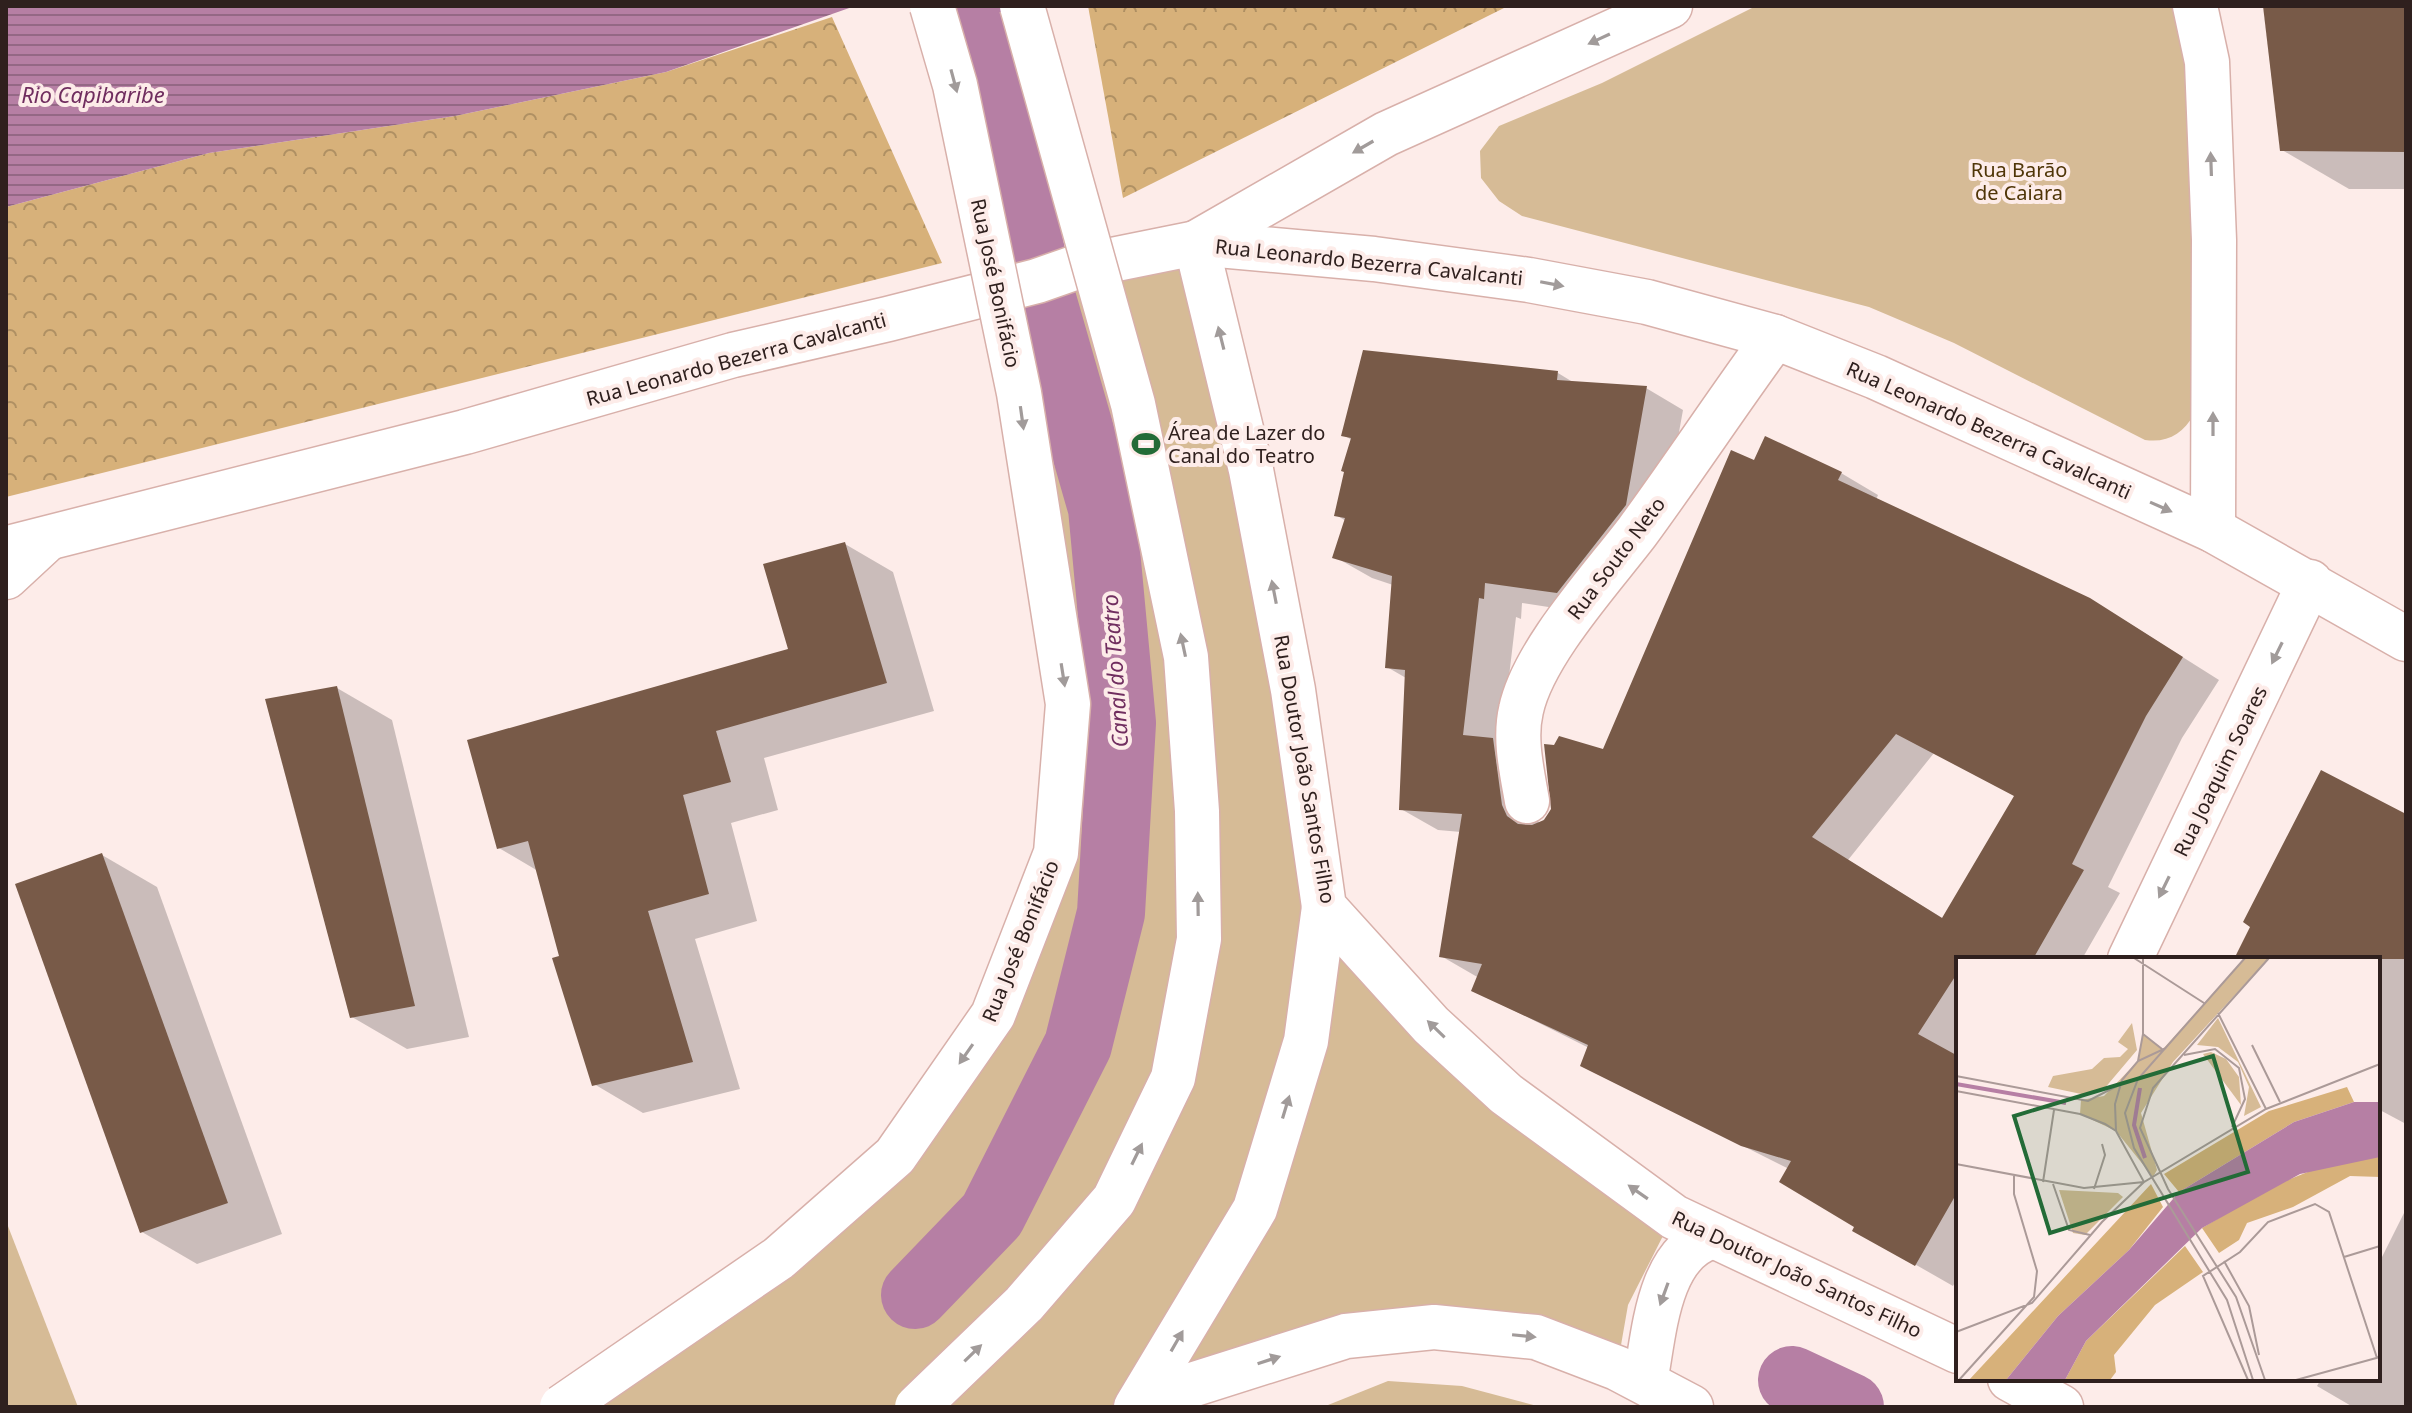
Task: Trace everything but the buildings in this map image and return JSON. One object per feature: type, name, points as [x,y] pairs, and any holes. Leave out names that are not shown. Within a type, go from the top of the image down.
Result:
[{"type":"main road","name":"Rua José Bonifácio","points":[[562,1407],[779,1258],[895,1156],[993,1015],[1056,853],[1068,704],[1019,393],[955,85],[932,6]]},
{"type":"main road","points":[[917,1407],[1024,1304],[1114,1200],[1173,1078],[1199,939],[1197,811],[1186,657],[1133,404],[1022,6]]},
{"type":"main road","points":[[1196,243],[1386,134],[1670,6]]},
{"type":"main road","points":[[2195,6],[2207,62],[2214,240],[2213,530]]},
{"type":"main road","name":"Rua Leonardo Bezerra Cavalcanti","points":[[27,544],[465,432],[733,355],[1037,281],[1077,267],[1196,243],[1374,259],[1529,280],[1647,302],[1775,337],[1876,377],[2213,530],[2310,582],[2406,639]]},
{"type":"main road","name":"Rua Doutor João Santos Filho","points":[[1196,243],[1251,470],[1293,690],[1324,907],[1431,1025],[1506,1094],[1674,1217],[1711,1237],[1955,1341]]},
{"type":"main road","name":"Rua Souto Neto","points":[[1527,801],[1519,755],[1521,710],[1535,677],[1562,629],[1671,486],[1775,337]]},
{"type":"main road","points":[[6,577],[27,544]]},
{"type":"main road","name":"Rua Joaquim Soares","points":[[2131,957],[2310,582]]},
{"type":"main road","points":[[1139,1404],[1255,1209],[1306,1041],[1324,907]]},
{"type":"main road","points":[[1645,1382],[1660,1304],[1674,1267],[1700,1240],[1711,1237]]},
{"type":"main road","points":[[1139,1404],[1346,1336],[1434,1327],[1536,1337],[1645,1382],[1691,1407]]},
{"type":"main road","points":[[2014,1381],[2061,1407]]},
{"type":"green space","points":[[1088,6],[1508,6],[1123,198]]},
{"type":"green space","name":"Rua Barão de Caiara","points":[[1756,6],[2191,6],[2194,414],[2185,427],[2168,438],[2145,440],[1954,343],[1869,307],[1522,216],[1499,201],[1481,178],[1480,151],[1499,126],[1602,83]]},
{"type":"green space","points":[[832,17],[942,263],[6,497],[6,207],[209,153],[455,116],[666,72]]},
{"type":"green space","points":[[1196,243],[1324,907],[1670,1222],[1628,1305],[1617,1368],[1434,1327],[1136,1407],[562,1407],[895,1156],[1056,853],[1067,704],[1005,328],[1037,281]]},
{"type":"green space","points":[[6,1221],[78,1407],[6,1407]]},
{"type":"green space","points":[[1388,1381],[1462,1386],[1541,1407],[1323,1407]]},
{"type":"water","name":"Rio Capibaribe","points":[[6,6],[855,6],[666,72],[455,116],[209,153],[6,207]]},
{"type":"waterway","name":"Canal do Teatro","points":[[915,1295],[992,1215],[1078,1045],[1111,913],[1122,723],[1102,508],[1037,281],[980,6]]},
{"type":"waterway","points":[[1792,1380],[1850,1407]]},
{"type":"place","name":"Área de Lazer do Canal do Teatro","points":[[1146,444]]}]
